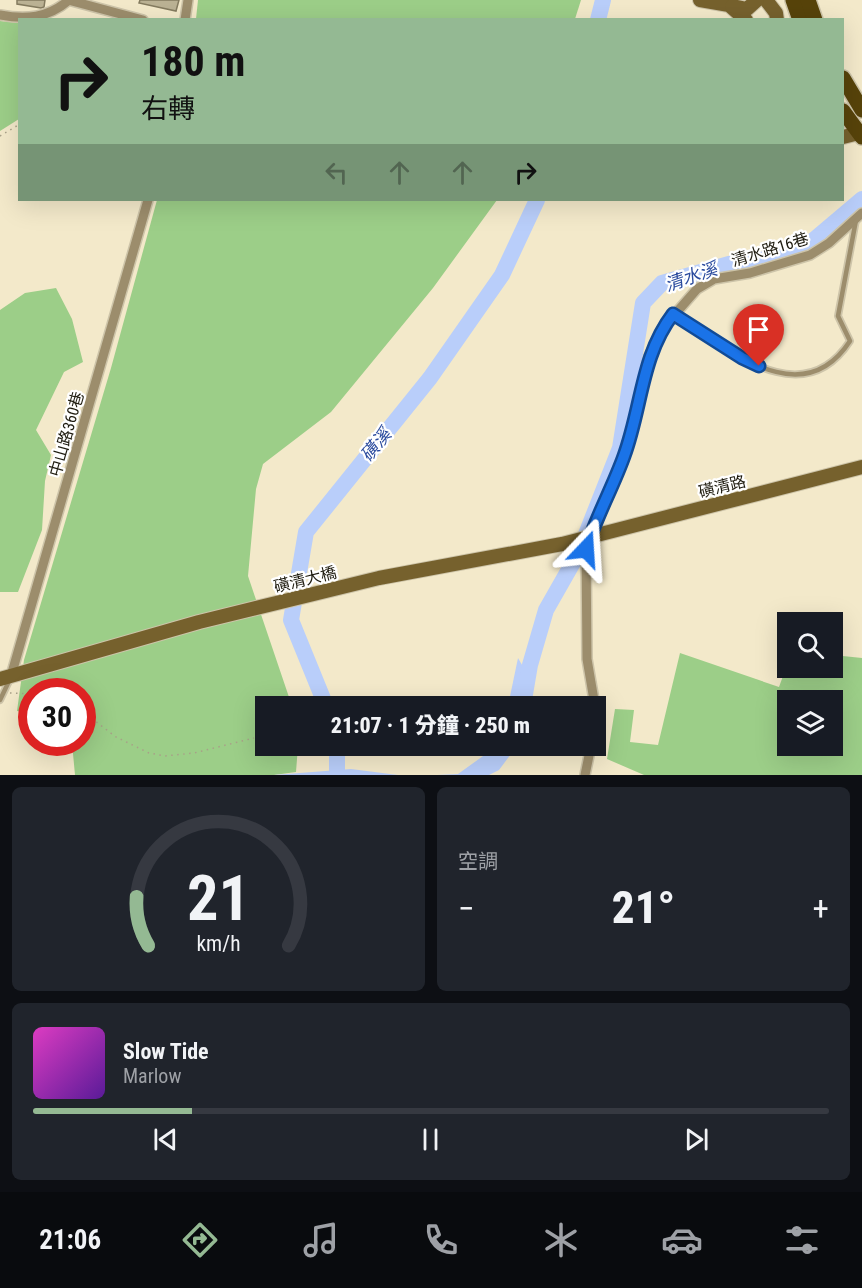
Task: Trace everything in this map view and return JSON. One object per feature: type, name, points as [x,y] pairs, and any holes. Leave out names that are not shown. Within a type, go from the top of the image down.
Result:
[{"type":"main road","points":[[848,101],[861,135]]},
{"type":"street","points":[[0,15],[35,18],[55,15],[69,0],[136,18]]},
{"type":"street","points":[[185,18],[188,0]]},
{"type":"street","points":[[700,0],[747,9],[758,0]]},
{"type":"street","points":[[765,0],[776,13],[777,18]]},
{"type":"street","points":[[729,5],[744,18]]},
{"type":"street","points":[[844,137],[861,135]]},
{"type":"street","name":"中山路360巷","points":[[5,683],[148,201]]},
{"type":"street","name":"清水路16巷","points":[[593,696],[587,659],[585,622],[586,549],[625,455],[649,356],[662,329],[697,289],[714,279],[750,273],[810,255],[829,243],[859,216]]},
{"type":"street","name":"磺清路","points":[[590,536],[862,467]]},
{"type":"street","name":"磺清大橋","points":[[5,683],[32,671],[199,622],[367,581],[562,544],[590,536]]},
{"type":"street","points":[[585,775],[589,756]]},
{"type":"lane","points":[[673,314],[742,358],[776,374],[800,377],[828,365],[840,357],[850,341],[838,316],[859,216]]},
{"type":"lane","points":[[0,700],[5,683]]},
{"type":"path","points":[[0,136],[18,125]]},
{"type":"path","points":[[96,722],[116,737],[149,753],[165,756],[194,753],[254,738]]},
{"type":"green space","points":[[198,0],[581,0],[575,18],[196,18]]},
{"type":"green space","points":[[0,21],[18,23],[18,120],[0,131]]},
{"type":"green space","points":[[157,201],[496,201],[433,288],[331,412],[263,464],[256,489],[248,576],[289,696],[255,696],[255,756],[297,756],[296,772],[274,775],[75,775],[73,756],[96,756],[96,678],[22,678],[24,660],[111,368]]},
{"type":"green space","points":[[56,288],[72,319],[83,362],[64,372],[36,430],[51,455],[45,481],[42,530],[18,592],[0,592],[0,310],[25,293]]},
{"type":"green space","points":[[680,653],[779,687],[782,678],[843,678],[843,656],[862,658],[862,775],[644,775],[607,759],[615,709],[634,710],[630,742],[658,745]]},
{"type":"water","points":[[518,658],[529,677],[528,696],[510,696]]},
{"type":"water","points":[[483,756],[510,756],[499,770],[489,775],[437,775],[458,774]]},
{"type":"water","points":[[351,769],[398,775],[274,775]]},
{"type":"building","points":[[17,0],[45,0],[44,7],[41,8],[17,4]]},
{"type":"building","points":[[140,0],[179,0],[176,11],[139,3]]},
{"type":"waterway","name":"磺溪","points":[[598,18],[603,0]]},
{"type":"waterway","name":"清水溪","points":[[525,696],[530,665],[546,610],[579,552],[620,448],[643,303],[662,283],[729,264],[772,258],[810,243],[862,199]]},
{"type":"waterway","name":"磺溪","points":[[322,696],[291,620],[306,532],[430,378],[502,275],[537,201]]},
{"type":"waterway","name":"磺溪","points":[[337,756],[337,775]]},
{"type":"route","points":[[586,549],[625,455],[649,356],[662,329],[673,314],[742,358],[759,366]]}]
